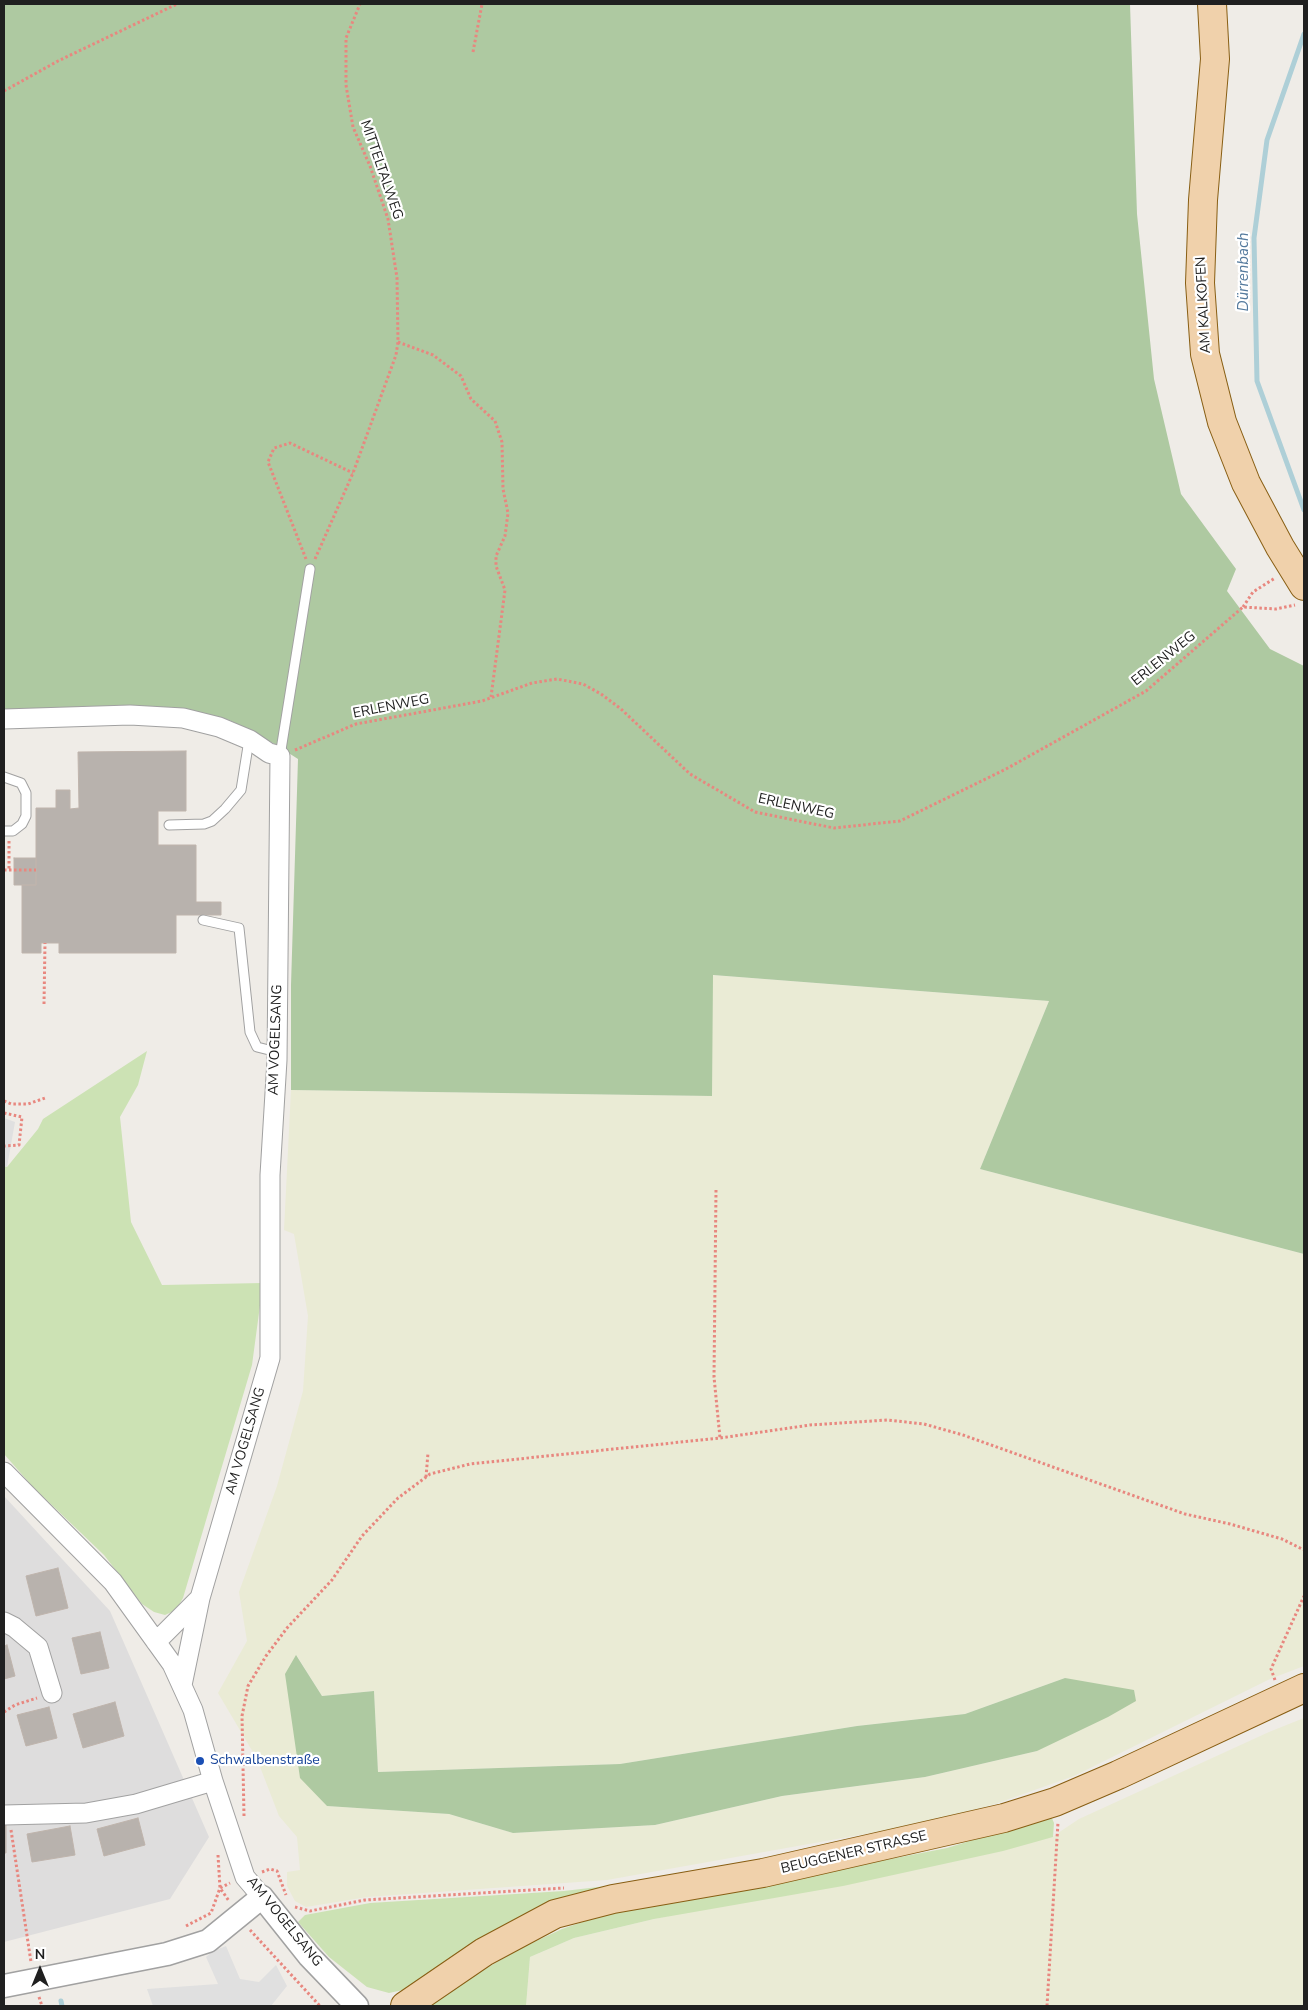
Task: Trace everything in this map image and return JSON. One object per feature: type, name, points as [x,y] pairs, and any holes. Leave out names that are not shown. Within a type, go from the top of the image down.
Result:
[{"type":"main road","name":"AM KALKOFEN","points":[[1212,4],[1216,59],[1203,200],[1200,283],[1205,354],[1222,422],[1246,483],[1299,587]]},
{"type":"main road","name":"BEUGGENER STRASSE","points":[[405,2006],[484,1952],[555,1914],[613,1899],[763,1873],[878,1848],[1004,1818],[1055,1802],[1118,1775],[1282,1685]]},
{"type":"street","points":[[4,720],[130,715],[183,718],[219,726],[250,740],[269,753],[280,756]]},
{"type":"street","name":"AM VOGELSANG","points":[[182,1685],[200,1598],[270,1358],[270,1175],[277,1052],[280,756]]},
{"type":"street","name":"AM VOGELSANG","points":[[4,1472],[113,1582],[172,1664],[193,1710],[213,1781],[246,1876],[309,1956],[357,2006]]},
{"type":"street","name":"AM VOGELSANG","points":[[156,1642],[200,1598]]},
{"type":"street","points":[[4,1622],[14,1626],[38,1647],[52,1693]]},
{"type":"street","points":[[6,1815],[86,1813],[136,1804],[213,1781]]},
{"type":"street","points":[[4,1986],[167,1954],[208,1941],[262,1898]]},
{"type":"lane","points":[[280,756],[310,569]]},
{"type":"lane","points":[[169,825],[204,824],[212,821],[225,809],[240,790],[250,740]]},
{"type":"lane","points":[[4,777],[20,783],[26,793],[26,816],[22,824],[13,831],[6,831]]},
{"type":"lane","points":[[203,920],[239,928],[250,1032],[257,1047],[277,1052]]},
{"type":"path","points":[[4,91],[58,61],[177,4]]},
{"type":"path","name":"MITTELTALWEG","points":[[310,569],[353,474],[396,355],[398,342],[397,278],[388,219],[370,166],[353,127],[346,85],[346,38],[360,4]]},
{"type":"path","points":[[473,52],[482,4]]},
{"type":"path","points":[[398,342],[432,355],[461,376],[471,399],[495,421],[502,442],[503,489],[508,513],[505,536],[496,556],[496,566],[504,590],[491,697]]},
{"type":"path","points":[[310,569],[268,462],[274,448],[290,443],[353,474]]},
{"type":"path","name":"ERLENWEG","points":[[280,756],[356,724],[491,697],[540,682],[557,680],[583,684],[621,709],[690,774],[755,812],[834,828],[900,822],[1006,769],[1146,691],[1243,607],[1253,592],[1274,578],[1299,587]]},
{"type":"path","points":[[1243,607],[1276,609],[1299,587]]},
{"type":"path","points":[[6,831],[10,870]]},
{"type":"path","points":[[4,870],[36,870]]},
{"type":"path","points":[[44,1004],[45,943]]},
{"type":"path","points":[[4,1101],[11,1104],[28,1104],[45,1098]]},
{"type":"path","points":[[4,1113],[22,1117],[18,1145],[4,1146]]},
{"type":"path","points":[[716,1190],[714,1377],[720,1438]]},
{"type":"path","points":[[228,1825],[244,1820],[242,1716],[248,1686],[266,1656],[287,1628],[332,1580],[362,1536],[398,1498],[426,1477],[470,1464],[720,1438],[810,1425],[887,1420],[924,1424],[964,1435],[1185,1514],[1230,1524],[1282,1539],[1304,1550]]},
{"type":"path","points":[[426,1477],[428,1453]]},
{"type":"path","points":[[1282,1685],[1271,1670],[1304,1596]]},
{"type":"path","points":[[4,1712],[15,1705],[52,1693]]},
{"type":"path","points":[[1047,2006],[1059,1830],[1055,1802]]},
{"type":"path","points":[[6,1815],[32,1964],[22,1966]]},
{"type":"path","points":[[182,1929],[211,1913],[220,1888],[246,1876],[270,1870],[277,1871],[288,1899]]},
{"type":"path","points":[[293,1906],[300,1910],[310,1911],[365,1900],[566,1888]]},
{"type":"shaded area","points":[[4,1118],[15,1122],[7,1167],[4,1166]]},
{"type":"shaded area","points":[[4,1496],[110,1611],[209,1837],[170,1899],[4,1942]]},
{"type":"shaded area","points":[[226,1946],[240,1979],[259,1982],[276,1965],[287,1986],[271,2006],[153,2006],[147,1989],[218,1984],[206,1957],[213,1951]]},
{"type":"green space","points":[[4,4],[1130,4],[1137,214],[1154,379],[1181,494],[1236,569],[1227,591],[1270,649],[1304,666],[1304,1254],[980,1169],[1049,1001],[713,975],[712,1096],[291,1090],[291,985],[298,759],[273,743],[229,720],[172,709],[4,714]]},
{"type":"green space","points":[[712,975],[1049,1001],[980,1169],[1304,1254],[1304,1666],[1270,1679],[1074,1776],[995,1804],[921,1824],[607,1880],[367,1897],[306,1907],[295,1901],[287,1886],[287,1872],[300,1870],[297,1837],[279,1816],[257,1759],[218,1693],[247,1641],[239,1592],[277,1486],[303,1391],[308,1316],[294,1234],[284,1230],[291,1090],[712,1096]],"holes":[[[297,1656],[322,1696],[374,1691],[378,1772],[620,1764],[857,1726],[965,1714],[1065,1678],[1037,1751],[925,1777],[782,1796],[655,1825],[513,1833],[449,1814],[327,1806]]]},
{"type":"green space","points":[[147,1051],[138,1085],[120,1117],[131,1222],[162,1285],[263,1283],[252,1365],[183,1598],[176,1610],[165,1615],[154,1612],[142,1604],[104,1555],[32,1486],[4,1454],[4,1166],[7,1167],[38,1129],[43,1119]]},
{"type":"green space","points":[[296,1655],[322,1696],[374,1691],[378,1772],[620,1764],[857,1726],[965,1714],[1065,1678],[1134,1690],[1136,1701],[1108,1717],[1037,1751],[925,1777],[782,1796],[655,1825],[513,1833],[449,1814],[327,1806],[300,1778],[285,1674]]},
{"type":"green space","points":[[1304,1718],[1304,2006],[526,2006],[530,1957],[574,1938],[654,1919],[1052,1837],[1079,1819],[1269,1732]]},
{"type":"green space","points":[[1051,1816],[1054,1823],[1053,1837],[1003,1851],[843,1886],[654,1919],[574,1938],[530,1957],[526,2006],[431,2006],[470,1978],[521,1948],[562,1929],[603,1915],[947,1848]]},
{"type":"green space","points":[[615,1885],[467,1948],[403,1990],[389,1993],[367,1987],[329,1957],[298,1922],[305,1915],[370,1903],[564,1891]]},
{"type":"building","points":[[186,751],[186,811],[158,811],[158,845],[196,845],[196,902],[221,902],[221,915],[176,915],[176,953],[59,953],[59,943],[41,943],[41,953],[22,953],[22,885],[36,885],[36,808],[56,808],[56,790],[70,790],[70,809],[79,808],[78,752]]},
{"type":"building","points":[[14,858],[36,858],[36,885],[14,885]]},
{"type":"building","points":[[58,1568],[68,1608],[36,1616],[26,1576]]},
{"type":"building","points":[[100,1632],[109,1668],[81,1674],[72,1638]]},
{"type":"building","points":[[7,1645],[15,1676],[4,1679],[4,1646]]},
{"type":"building","points":[[115,1702],[124,1736],[83,1748],[73,1714]]},
{"type":"building","points":[[49,1707],[57,1738],[26,1746],[17,1715]]},
{"type":"building","points":[[138,1818],[145,1845],[104,1856],[97,1829]]},
{"type":"building","points":[[4,1825],[6,1825],[6,1853],[4,1853]]},
{"type":"building","points":[[70,1826],[75,1855],[32,1862],[27,1834]]},
{"type":"waterway","name":"Dürrenbach","points":[[1304,34],[1267,140],[1254,238],[1257,381],[1304,510]]},
{"type":"waterway","points":[[61,2001],[62,2006]]},
{"type":"place","name":"Schwalbenstraße","points":[[200,1761]]}]
